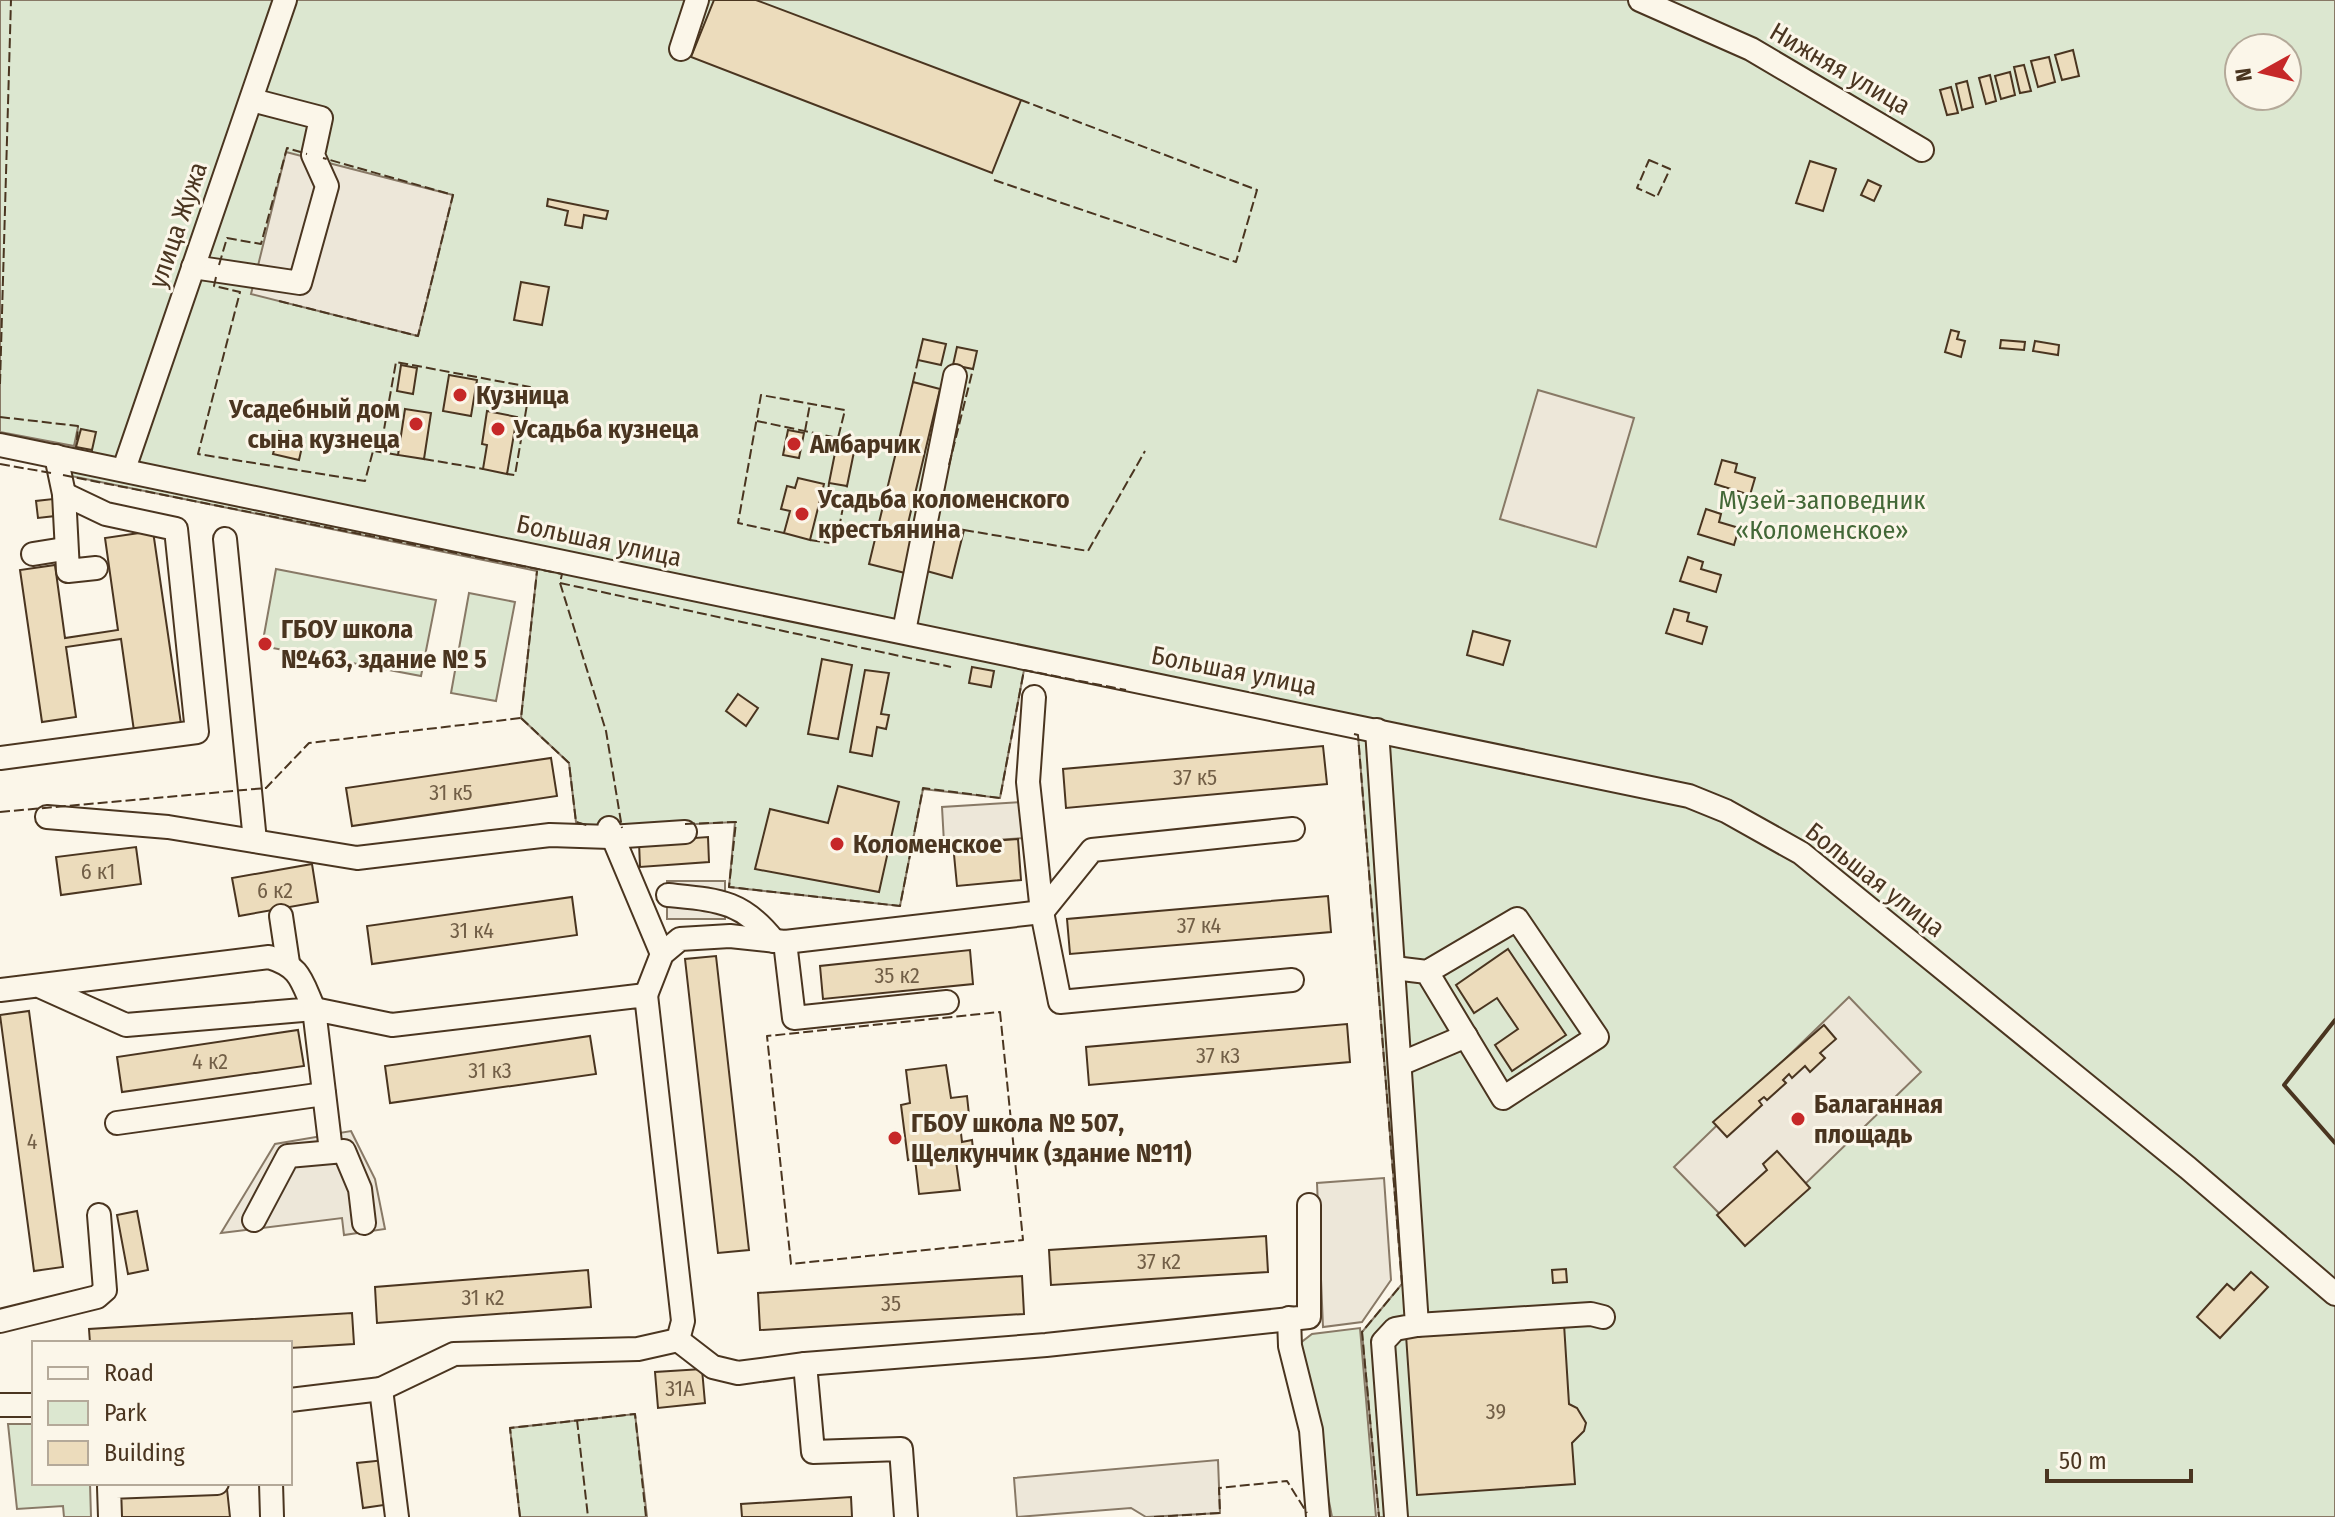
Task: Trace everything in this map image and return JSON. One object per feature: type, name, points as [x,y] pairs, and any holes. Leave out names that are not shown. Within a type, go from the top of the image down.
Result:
[{"type":"street","name":"улица Жужа","points":[[124,469],[285,0]]},
{"type":"street","points":[[681,49],[697,0]]},
{"type":"street","name":"Нижняя улица","points":[[1640,0],[1751,49],[1922,150]]},
{"type":"street","points":[[193,267],[300,283],[327,186],[313,155],[321,118],[252,100]]},
{"type":"street","points":[[904,631],[955,376]]},
{"type":"street","name":"Большая улица","points":[[0,445],[1377,730],[1513,762],[1689,796],[1726,811],[1801,853],[2188,1168],[2335,1294]]},
{"type":"street","points":[[56,456],[64,494],[64,549],[68,571],[96,568]]},
{"type":"street","points":[[0,758],[197,732],[176,529],[106,514],[64,494]]},
{"type":"street","points":[[225,539],[255,841]]},
{"type":"street","points":[[33,554],[64,549]]},
{"type":"street","points":[[1034,697],[1028,782],[1042,912],[1060,1002],[1292,980]]},
{"type":"street","points":[[1377,730],[1417,1325]]},
{"type":"street","points":[[47,817],[168,827],[357,858],[550,835],[685,832]]},
{"type":"street","points":[[678,1340],[683,1321],[646,995],[662,954],[680,939],[730,936],[780,941],[1042,912],[1092,850],[1293,829]]},
{"type":"street","points":[[609,832],[662,954]]},
{"type":"street","points":[[668,895],[729,902],[757,918],[780,941],[794,1018],[947,1002]]},
{"type":"street","points":[[281,916],[288,963]]},
{"type":"street","points":[[1394,968],[1427,972],[1517,919],[1597,1037],[1503,1098],[1427,972]]},
{"type":"street","points":[[0,990],[239,959],[269,957],[288,963],[298,971],[314,1009],[331,1151]]},
{"type":"street","points":[[39,986],[126,1025],[314,1009],[392,1025],[646,995]]},
{"type":"street","points":[[1400,1064],[1466,1036]]},
{"type":"street","points":[[117,1123],[324,1094]]},
{"type":"street","points":[[254,1220],[288,1156],[344,1151],[360,1189],[364,1223]]},
{"type":"street","points":[[678,1340],[713,1367],[738,1373],[805,1364],[1046,1345],[1309,1317],[1309,1205]]},
{"type":"street","points":[[0,1321],[97,1297],[105,1290],[99,1215]]},
{"type":"street","points":[[1396,1517],[1383,1342],[1395,1329],[1591,1314],[1603,1317]]},
{"type":"street","points":[[1289,1318],[1290,1346],[1311,1430],[1318,1517]]},
{"type":"street","points":[[292,1400],[381,1389],[454,1354],[638,1349],[678,1340]]},
{"type":"street","points":[[805,1364],[813,1452],[901,1449],[906,1517]]},
{"type":"street","points":[[381,1389],[397,1517]]},
{"type":"street","points":[[0,1405],[32,1405]]},
{"type":"street","points":[[110,1517],[109,1487],[163,1485]]},
{"type":"street","points":[[271,1485],[272,1517]]},
{"type":"green space","name":"Музей-заповедник «Коломенское»","points":[[0,0],[2335,0],[2335,1517],[1379,1517],[1362,1332],[1402,1284],[1358,735],[1024,670],[1000,798],[923,789],[900,906],[729,887],[735,822],[597,829],[576,822],[569,763],[521,718],[537,571],[71,476],[78,427],[74,446],[0,432]]},
{"type":"green space","points":[[276,569],[436,600],[421,676],[262,646]]},
{"type":"green space","points":[[469,593],[515,602],[496,701],[451,693]]},
{"type":"green space","points":[[1360,1328],[1376,1517],[1332,1517],[1299,1344],[1312,1334]]},
{"type":"green space","points":[[635,1414],[647,1517],[520,1517],[510,1428]]},
{"type":"green space","points":[[8,1424],[32,1424],[32,1485],[90,1485],[91,1517],[64,1517],[63,1506],[17,1509]]},
{"type":"shaded area","points":[[286,152],[453,195],[418,336],[251,294]]},
{"type":"shaded area","points":[[1538,390],[1634,418],[1596,547],[1500,519]]},
{"type":"shaded area","points":[[1023,802],[1026,838],[944,843],[942,807]]},
{"type":"shaded area","points":[[667,881],[725,881],[725,919],[667,919]]},
{"type":"shaded area","name":"Балаганная площадь","points":[[1849,997],[1921,1072],[1746,1241],[1674,1167]]},
{"type":"shaded area","points":[[351,1131],[375,1179],[385,1229],[344,1235],[342,1218],[221,1233],[275,1144]]},
{"type":"shaded area","points":[[1384,1178],[1391,1280],[1362,1322],[1323,1327],[1317,1183]]},
{"type":"shaded area","points":[[1218,1460],[1220,1513],[1146,1517],[1131,1508],[1017,1517],[1014,1478]]},
{"type":"building","points":[[714,0],[756,0],[1021,100],[992,173],[691,57]]},
{"type":"building","points":[[2073,50],[2079,76],[2062,80],[2055,55]]},
{"type":"building","points":[[2049,57],[2055,82],[2038,87],[2031,61]]},
{"type":"building","points":[[2024,65],[2031,91],[2020,93],[2014,67]]},
{"type":"building","points":[[2010,72],[2015,95],[2001,99],[1995,76]]},
{"type":"building","points":[[1990,75],[1996,101],[1986,104],[1979,78]]},
{"type":"building","points":[[1967,81],[1973,107],[1962,110],[1956,84]]},
{"type":"building","points":[[1951,87],[1958,113],[1947,115],[1940,90]]},
{"type":"building","points":[[1810,161],[1836,169],[1823,211],[1796,203]]},
{"type":"building","points":[[1868,180],[1881,186],[1874,201],[1861,195]]},
{"type":"building","points":[[548,199],[608,211],[606,219],[584,215],[582,228],[565,225],[568,211],[547,206]]},
{"type":"building","points":[[521,282],[549,287],[542,325],[514,320]]},
{"type":"building","points":[[1951,330],[1959,332],[1957,339],[1965,341],[1961,357],[1945,352]]},
{"type":"building","points":[[923,339],[946,344],[941,365],[918,360]]},
{"type":"building","points":[[2001,340],[2025,342],[2024,350],[2000,348]]},
{"type":"building","points":[[2035,341],[2059,345],[2058,355],[2033,351]]},
{"type":"building","points":[[957,347],[977,351],[973,369],[953,365]]},
{"type":"building","points":[[401,365],[417,368],[413,394],[397,391]]},
{"type":"building","name":"Кузница","points":[[449,375],[477,380],[471,416],[443,411]]},
{"type":"building","points":[[913,382],[940,389],[905,536],[917,539],[909,574],[869,564]]},
{"type":"building","name":"Усадебный дом сына кузнеца","points":[[405,409],[431,413],[424,459],[398,455]]},
{"type":"building","points":[[487,411],[517,417],[507,474],[483,469],[487,445],[482,444]]},
{"type":"building","points":[[81,429],[96,432],[92,450],[76,447]]},
{"type":"building","name":"Амбарчик","points":[[788,430],[804,433],[799,458],[783,455]]},
{"type":"building","points":[[279,431],[304,438],[299,460],[273,454]]},
{"type":"building","points":[[838,438],[856,442],[847,486],[829,483]]},
{"type":"building","points":[[1722,460],[1737,464],[1735,472],[1755,478],[1750,495],[1715,484]]},
{"type":"building","name":"Усадьба коломенского крестьянина","points":[[798,478],[824,484],[810,540],[784,533],[790,511],[781,509],[787,486],[795,488]]},
{"type":"building","points":[[53,499],[55,516],[38,518],[36,501]]},
{"type":"building","points":[[1706,509],[1721,514],[1719,522],[1739,528],[1734,545],[1698,534]]},
{"type":"building","points":[[934,523],[964,530],[952,578],[923,570]]},
{"type":"building","points":[[153,531],[181,724],[134,731],[121,639],[66,647],[76,717],[42,722],[20,570],[55,565],[65,638],[118,630],[105,538]]},
{"type":"building","points":[[1688,557],[1703,562],[1701,569],[1721,575],[1716,592],[1680,581]]},
{"type":"building","points":[[1674,609],[1689,613],[1687,621],[1707,627],[1702,644],[1666,633]]},
{"type":"building","points":[[1473,631],[1510,641],[1503,665],[1467,655]]},
{"type":"building","points":[[822,659],[852,665],[838,739],[808,734]]},
{"type":"building","points":[[972,667],[994,671],[991,687],[969,683]]},
{"type":"building","points":[[865,670],[889,673],[881,714],[889,715],[886,729],[877,727],[872,756],[850,752]]},
{"type":"building","points":[[738,694],[758,708],[746,726],[726,711]]},
{"type":"building","points":[[1323,746],[1327,784],[1066,808],[1063,769]]},
{"type":"building","points":[[551,758],[557,796],[352,826],[346,788]]},
{"type":"building","points":[[838,786],[899,802],[879,892],[755,869],[770,809],[828,823]]},
{"type":"building","points":[[708,837],[709,862],[640,867],[639,842]]},
{"type":"building","points":[[1018,839],[1021,880],[957,886],[953,844]]},
{"type":"building","points":[[136,847],[141,884],[61,895],[56,857]]},
{"type":"building","points":[[312,864],[318,902],[239,916],[232,878]]},
{"type":"building","points":[[1328,896],[1331,932],[1070,954],[1067,919]]},
{"type":"building","points":[[572,897],[577,935],[372,964],[367,926]]},
{"type":"building","points":[[1508,949],[1566,1035],[1512,1071],[1495,1045],[1518,1029],[1497,998],[1474,1013],[1456,985]]},
{"type":"building","points":[[970,950],[973,984],[823,999],[820,966]]},
{"type":"building","points":[[716,956],[749,1250],[718,1253],[685,959]]},
{"type":"building","points":[[29,1011],[63,1267],[34,1271],[0,1015]]},
{"type":"building","points":[[1347,1024],[1350,1062],[1089,1085],[1086,1047]]},
{"type":"building","points":[[1824,1025],[1836,1039],[1820,1053],[1825,1058],[1810,1072],[1805,1066],[1792,1078],[1789,1074],[1783,1080],[1786,1083],[1767,1100],[1764,1097],[1759,1101],[1762,1105],[1727,1137],[1713,1122]]},
{"type":"building","points":[[298,1030],[304,1066],[122,1092],[117,1057]]},
{"type":"building","points":[[590,1036],[596,1074],[390,1103],[385,1066]]},
{"type":"building","points":[[946,1065],[951,1098],[967,1096],[969,1115],[959,1116],[962,1142],[972,1140],[974,1158],[956,1161],[960,1190],[919,1194],[915,1159],[908,1160],[901,1105],[910,1103],[906,1070]]},
{"type":"building","points":[[1777,1151],[1810,1188],[1745,1246],[1717,1215],[1767,1170],[1763,1164]]},
{"type":"building","points":[[137,1211],[148,1270],[128,1274],[117,1215]]},
{"type":"building","points":[[1266,1236],[1268,1272],[1051,1285],[1049,1250]]},
{"type":"building","points":[[1566,1269],[1567,1282],[1553,1283],[1552,1270]]},
{"type":"building","points":[[588,1270],[591,1307],[377,1323],[375,1287]]},
{"type":"building","points":[[2251,1272],[2268,1287],[2220,1338],[2197,1317],[2227,1284],[2234,1290]]},
{"type":"building","points":[[1022,1276],[1024,1314],[760,1330],[758,1293]]},
{"type":"building","points":[[352,1313],[354,1344],[292,1348],[292,1341],[90,1341],[89,1329]]},
{"type":"building","points":[[1564,1324],[1569,1404],[1577,1408],[1586,1423],[1584,1431],[1572,1443],[1575,1484],[1417,1495],[1406,1335]]},
{"type":"building","points":[[702,1369],[705,1403],[658,1408],[655,1372]]},
{"type":"building","points":[[385,1460],[391,1504],[363,1508],[357,1463]]},
{"type":"building","points":[[227,1489],[230,1517],[118,1517],[117,1497],[122,1492]]},
{"type":"building","points":[[851,1497],[852,1517],[742,1517],[741,1504]]},
{"type":"fence","points":[[0,384],[11,0]]},
{"type":"fence","points":[[994,180],[1236,262],[1257,190],[1021,100]]},
{"type":"fence","points":[[219,265],[227,238],[261,244],[287,148],[307,154]]},
{"type":"fence","points":[[279,301],[418,336],[453,195],[323,158]]},
{"type":"fence","points":[[1649,160],[1670,169],[1657,197],[1637,188],[1649,160]]},
{"type":"fence","points":[[216,277],[214,286],[240,292],[198,454],[365,481],[373,451],[380,452]]},
{"type":"fence","points":[[913,382],[918,360]]},
{"type":"fence","points":[[398,455],[380,452],[396,362],[530,387],[515,475],[507,474]]},
{"type":"fence","points":[[949,465],[973,369]]},
{"type":"fence","points":[[757,421],[838,438],[845,410],[761,395],[738,523],[784,533]]},
{"type":"fence","points":[[805,431],[810,404]]},
{"type":"fence","points":[[0,417],[78,426],[77,440]]},
{"type":"fence","points":[[964,530],[1088,551],[1145,451]]},
{"type":"fence","points":[[424,459],[483,469]]},
{"type":"fence","points":[[0,464],[51,473]]},
{"type":"fence","points":[[63,475],[562,574],[560,583],[951,667]]},
{"type":"fence","points":[[829,483],[828,492],[846,495]]},
{"type":"fence","points":[[810,540],[836,544],[847,486]]},
{"type":"fence","points":[[0,812],[266,788],[309,743],[521,718],[537,571]]},
{"type":"fence","points":[[560,583],[606,731],[622,828]]},
{"type":"fence","points":[[685,824],[736,822],[729,887],[900,906],[923,788],[1000,798],[1024,670],[1126,690]]},
{"type":"fence","points":[[521,718],[569,763],[576,822],[590,826]]},
{"type":"fence","points":[[1354,734],[1358,735],[1402,1284],[1362,1332],[1379,1517]]},
{"type":"fence","points":[[1000,1012],[1023,1240],[791,1264],[767,1036],[1000,1012]]},
{"type":"fence","points":[[520,1517],[510,1428],[635,1414],[646,1517]]},
{"type":"fence","points":[[577,1420],[588,1517]]},
{"type":"fence","points":[[1154,1517],[1220,1513],[1219,1488],[1287,1481],[1307,1513]]},
{"type":"wall","points":[[2335,1020],[2284,1085],[2335,1143]]},
{"type":"place","name":"Кузница","points":[[460,395]]},
{"type":"place","name":"Усадебный дом сына кузнеца","points":[[416,424]]},
{"type":"place","name":"Усадьба кузнеца","points":[[498,429]]},
{"type":"place","name":"Амбарчик","points":[[794,444]]},
{"type":"place","name":"Усадьба коломенского крестьянина","points":[[802,514]]},
{"type":"place","name":"ГБОУ школа №463, здание № 5","points":[[265,644]]},
{"type":"place","name":"Коломенское","points":[[837,844]]},
{"type":"place","name":"Балаганная площадь","points":[[1798,1119]]},
{"type":"place","name":"ГБОУ школа № 507, Щелкунчик (здание №11)","points":[[895,1138]]}]
